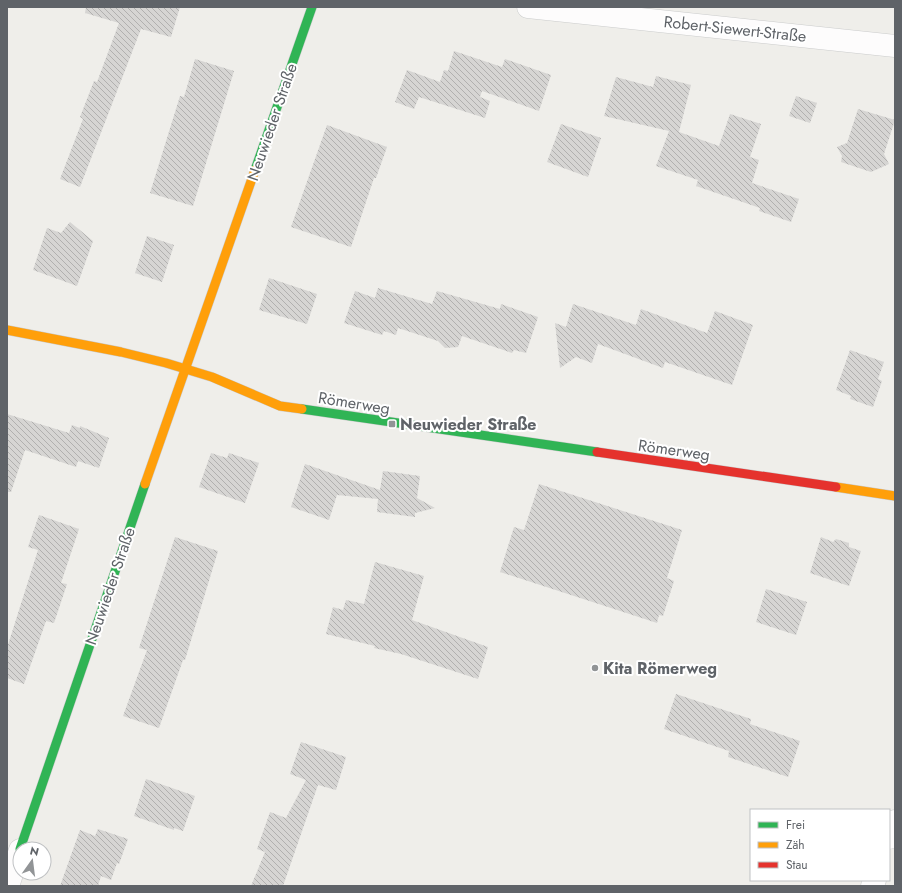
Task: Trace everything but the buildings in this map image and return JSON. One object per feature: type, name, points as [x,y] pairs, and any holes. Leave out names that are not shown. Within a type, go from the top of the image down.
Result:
[{"type":"street","name":"Neuwieder Straße","points":[[23,841],[171,407],[187,368],[312,7]]},
{"type":"street","name":"Robert-Siewert-Straße","points":[[528,7],[895,46]]},
{"type":"street","name":"Römerweg","points":[[7,330],[88,345],[187,368],[211,376],[262,400],[280,406],[895,496]]},
{"type":"street","points":[[890,835],[895,821]]},
{"type":"street","name":"Neuwieder Straße","points":[[8,886],[12,874]]},
{"type":"traffic: fast","points":[[255,170],[312,7]]},
{"type":"traffic: fast","points":[[302,409],[597,452]]},
{"type":"traffic: fast","points":[[23,841],[145,484]]},
{"type":"traffic: slow","points":[[145,484],[255,170]]},
{"type":"traffic: slow","points":[[7,330],[121,352],[166,363],[212,377],[280,406],[302,409]]},
{"type":"traffic: slow","points":[[836,487],[895,496]]},
{"type":"traffic: jam","points":[[597,452],[836,487]]},
{"type":"place","name":"Neuwieder Straße","points":[[392,424]]},
{"type":"place","name":"Kita Römerweg","points":[[595,668]]}]
